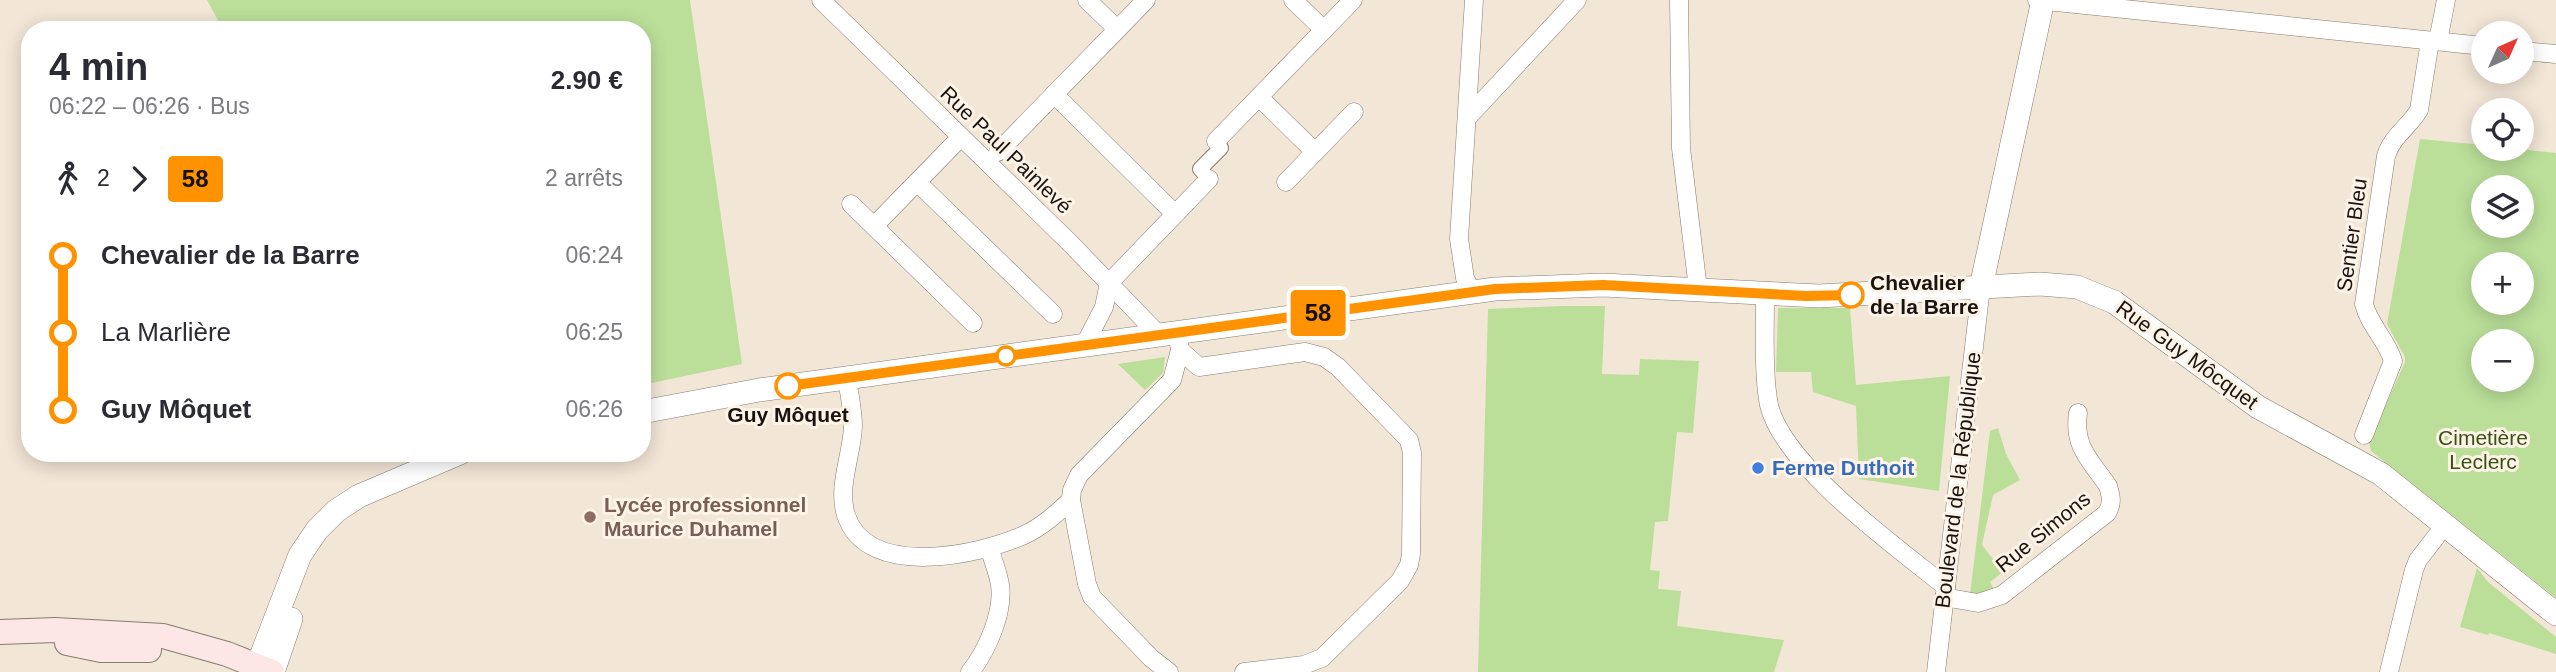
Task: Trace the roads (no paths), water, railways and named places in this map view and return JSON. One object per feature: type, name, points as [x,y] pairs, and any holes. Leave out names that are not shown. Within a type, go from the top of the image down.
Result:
[{"type":"main road","points":[[0,632],[55,630],[163,636],[195,643],[265,670]]},
{"type":"main road","points":[[0,643],[53,642],[101,650],[167,650],[233,672]]},
{"type":"street","points":[[1087,0],[1117,29]]},
{"type":"street","points":[[998,152],[1146,0]]},
{"type":"street","points":[[1293,0],[1324,30]]},
{"type":"street","points":[[1085,344],[1104,307],[1109,283],[1209,179],[1200,169],[1222,148],[1216,141],[1353,0]]},
{"type":"street","points":[[1471,291],[1465,278],[1459,239],[1474,0]]},
{"type":"street","points":[[1467,118],[1577,0]]},
{"type":"street","points":[[1679,0],[1681,148],[1698,289]]},
{"type":"street","points":[[2037,0],[2471,45]]},
{"type":"street","name":"Boulevard de la République","points":[[1936,672],[1981,287],[2043,0]]},
{"type":"street","name":"Sentier Bleu","points":[[2364,435],[2393,361],[2390,351],[2366,312],[2364,303],[2386,156],[2395,137],[2414,120],[2419,110],[2446,0]]},
{"type":"street","name":"Rue Paul Painlevé","points":[[825,2],[960,138],[1109,283],[1172,338],[1199,367],[1296,352],[1324,357],[1338,367],[1409,440],[1412,453],[1411,554],[1409,565],[1400,580],[1322,658],[1304,665],[1244,672]]},
{"type":"street","points":[[2534,52],[2556,54]]},
{"type":"street","points":[[1054,94],[1175,214]]},
{"type":"street","points":[[1259,97],[1315,152]]},
{"type":"street","points":[[1286,182],[1354,112]]},
{"type":"street","points":[[874,226],[960,138]]},
{"type":"street","points":[[917,182],[1053,314]]},
{"type":"street","points":[[851,204],[973,323]]},
{"type":"street","name":"Rue Guy Môcquet","points":[[651,410],[741,393],[1085,344],[1172,338],[1471,291],[1577,285],[1837,296],[2052,284],[2077,287],[2105,296],[2258,407],[2372,468],[2445,525],[2556,620]]},
{"type":"street","points":[[1765,294],[1768,394],[1772,414],[1781,431],[1802,460],[1835,496],[1945,592]]},
{"type":"street","points":[[1169,672],[1151,658],[1092,597],[1087,584],[1071,500],[1079,475],[1172,380],[1172,338]]},
{"type":"street","points":[[847,378],[853,426],[844,478],[843,503],[850,525],[857,533],[881,548],[929,558],[989,548],[1039,527],[1071,500]]},
{"type":"street","name":"Rue Simons","points":[[1945,592],[1978,603],[2002,595],[2107,513],[2112,501],[2108,486],[2079,443],[2076,427],[2078,413]]},
{"type":"street","points":[[265,670],[305,546],[323,523],[368,491],[438,462]]},
{"type":"street","points":[[2389,672],[2414,570],[2424,551],[2445,525]]},
{"type":"street","points":[[970,672],[985,647],[999,606],[1000,585],[989,548]]},
{"type":"street","points":[[2482,558],[2496,579],[2556,628]]},
{"type":"street","name":"Rue Guy Môcquet","points":[[2482,558],[2556,614]]},
{"type":"place","name":"Chevalier de la Barre","points":[[1851,295]]},
{"type":"place","name":"Guy Môquet","points":[[788,386]]},
{"type":"place","name":"Ferme Duthoit","points":[[1758,468]]},
{"type":"place","name":"Lycée professionnel Maurice Duhamel","points":[[590,517]]},
{"type":"park label","name":"Cimetière Leclerc","points":[[2483,450]]}]
